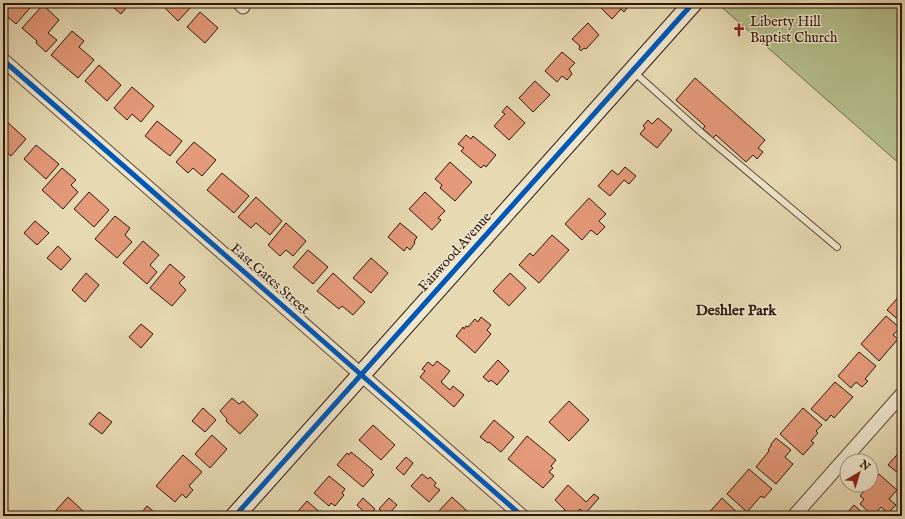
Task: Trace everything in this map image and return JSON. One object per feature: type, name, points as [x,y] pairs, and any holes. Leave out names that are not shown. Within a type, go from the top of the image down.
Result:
[{"type":"street","name":"Fairwood Avenue","points":[[236,516],[693,3]]},
{"type":"street","name":"East Gates Street","points":[[3,60],[522,516]]},
{"type":"street","points":[[794,516],[902,394]]},
{"type":"lane","points":[[632,71],[715,145],[837,247]]},
{"type":"green space","points":[[717,3],[902,3],[902,166]]},
{"type":"building","points":[[3,3],[24,3],[30,8],[16,24],[3,13]]},
{"type":"building","points":[[108,3],[130,3],[121,14]]},
{"type":"building","points":[[166,3],[191,3],[193,5],[178,21],[163,6]]},
{"type":"building","points":[[577,3],[586,3],[582,7]]},
{"type":"building","points":[[602,3],[631,3],[624,12],[621,9],[612,19],[599,6]]},
{"type":"building","points":[[43,5],[59,20],[48,33],[57,40],[46,52],[36,43],[37,41],[22,28]]},
{"type":"building","points":[[200,12],[218,28],[205,43],[187,27]]},
{"type":"building","points":[[588,23],[599,35],[586,49],[584,48],[581,51],[579,49],[580,46],[572,39]]},
{"type":"building","points":[[72,31],[84,41],[79,47],[94,60],[78,78],[51,55]]},
{"type":"building","points":[[562,52],[575,63],[569,69],[572,74],[567,80],[562,76],[557,82],[545,71]]},
{"type":"building","points":[[99,65],[121,85],[107,101],[85,81]]},
{"type":"building","points":[[695,78],[765,140],[758,148],[763,152],[757,159],[753,155],[746,162],[716,135],[713,138],[703,129],[705,126],[676,100]]},
{"type":"building","points":[[535,81],[550,95],[533,112],[519,98]]},
{"type":"building","points":[[132,87],[154,106],[141,122],[132,114],[127,120],[114,108]]},
{"type":"building","points":[[507,106],[525,123],[509,140],[494,126],[505,114],[502,112]]},
{"type":"building","points":[[658,118],[672,130],[657,148],[640,134],[645,128],[643,126],[648,120],[652,124]]},
{"type":"building","points":[[5,120],[26,139],[11,156],[3,149],[3,123]]},
{"type":"building","points":[[157,121],[182,141],[170,156],[145,136]]},
{"type":"building","points":[[466,135],[471,139],[473,136],[496,155],[486,167],[484,165],[481,168],[461,151],[464,148],[458,144]]},
{"type":"building","points":[[194,142],[216,160],[202,176],[193,168],[188,173],[176,162]]},
{"type":"building","points":[[36,145],[59,164],[46,179],[24,159]]},
{"type":"building","points":[[450,162],[472,182],[455,201],[440,188],[442,185],[435,179]]},
{"type":"building","points":[[625,167],[636,176],[629,184],[624,180],[610,196],[598,186],[612,170],[618,175]]},
{"type":"building","points":[[62,168],[76,180],[71,185],[78,192],[63,209],[42,190]]},
{"type":"building","points":[[222,173],[249,196],[234,213],[207,190]]},
{"type":"building","points":[[89,192],[109,210],[94,227],[74,209]]},
{"type":"building","points":[[425,192],[445,211],[438,218],[441,220],[432,230],[409,209]]},
{"type":"building","points":[[256,197],[282,221],[270,235],[256,223],[251,228],[238,217]]},
{"type":"building","points":[[589,198],[606,214],[599,221],[605,227],[597,235],[591,230],[582,240],[565,224]]},
{"type":"building","points":[[115,216],[130,228],[125,235],[132,242],[117,258],[95,239]]},
{"type":"building","points":[[35,221],[49,233],[37,245],[24,233]]},
{"type":"building","points":[[286,223],[306,241],[293,256],[286,250],[280,256],[268,245]]},
{"type":"building","points":[[400,223],[417,237],[410,250],[407,247],[404,251],[388,237]]},
{"type":"building","points":[[552,235],[569,250],[539,283],[519,265],[530,253],[533,256]]},
{"type":"building","points":[[143,241],[159,255],[150,265],[157,272],[147,284],[123,263]]},
{"type":"building","points":[[58,246],[71,259],[61,270],[47,258]]},
{"type":"building","points":[[308,250],[328,267],[313,284],[293,267]]},
{"type":"building","points":[[371,258],[388,273],[371,293],[353,278]]},
{"type":"building","points":[[170,264],[185,277],[179,283],[186,290],[172,306],[150,288]]},
{"type":"building","points":[[86,273],[99,285],[85,302],[72,290]]},
{"type":"building","points":[[333,273],[365,302],[353,315],[342,306],[339,309],[317,291]]},
{"type":"building","points":[[510,273],[526,288],[509,306],[493,291]]},
{"type":"building","points":[[902,293],[902,321],[901,322],[887,310]]},
{"type":"building","points":[[886,316],[900,328],[893,335],[898,339],[879,361],[861,344]]},
{"type":"building","points":[[481,317],[491,325],[487,330],[491,334],[475,353],[456,336],[463,327],[464,329],[466,326],[468,327],[475,319],[478,322]]},
{"type":"building","points":[[141,324],[153,334],[141,348],[129,337]]},
{"type":"building","points":[[859,352],[876,366],[865,379],[868,381],[862,387],[856,382],[851,388],[838,376]]},
{"type":"building","points":[[498,360],[509,371],[497,385],[491,380],[489,382],[483,377]]},
{"type":"building","points":[[437,361],[450,371],[441,382],[450,390],[453,386],[464,395],[454,407],[420,377],[425,371],[422,369],[428,362],[433,366]]},
{"type":"building","points":[[835,382],[853,397],[834,418],[831,415],[826,421],[811,409]]},
{"type":"building","points":[[232,398],[239,404],[243,401],[258,415],[240,434],[226,421],[227,419],[220,411]]},
{"type":"building","points":[[569,401],[589,420],[569,441],[549,422]]},
{"type":"building","points":[[203,408],[216,420],[205,432],[192,421]]},
{"type":"building","points":[[803,408],[822,425],[816,431],[818,433],[811,441],[814,443],[803,455],[780,434]]},
{"type":"building","points":[[99,412],[112,422],[102,434],[89,424]]},
{"type":"building","points":[[494,420],[514,437],[501,452],[480,437]]},
{"type":"building","points":[[373,425],[395,445],[381,460],[359,440]]},
{"type":"building","points":[[212,435],[227,449],[210,468],[195,454]]},
{"type":"building","points":[[527,436],[556,460],[551,466],[553,468],[549,472],[554,476],[543,488],[508,459]]},
{"type":"building","points":[[776,438],[791,450],[785,457],[793,464],[776,484],[756,467],[769,451],[768,450],[771,444]]},
{"type":"building","points":[[902,449],[902,476],[888,465]]},
{"type":"building","points":[[351,452],[373,470],[371,472],[374,475],[363,487],[337,465],[347,453],[349,455]]},
{"type":"building","points":[[183,455],[202,472],[189,486],[193,490],[186,498],[182,494],[175,502],[156,486]]},
{"type":"building","points":[[406,457],[413,463],[404,475],[396,468]]},
{"type":"building","points":[[749,469],[772,489],[764,498],[761,496],[747,512],[727,494]]},
{"type":"building","points":[[422,474],[428,479],[430,477],[436,483],[434,486],[440,490],[429,502],[411,486]]},
{"type":"building","points":[[879,474],[897,490],[889,499],[896,505],[888,513],[881,507],[873,516],[860,504],[864,499],[860,496],[862,493],[879,493]]},
{"type":"building","points":[[329,476],[345,489],[342,493],[344,495],[335,506],[331,503],[329,506],[314,493]]},
{"type":"building","points":[[568,485],[586,502],[594,494],[599,498],[585,514],[580,509],[573,516],[569,516],[555,500]]},
{"type":"building","points":[[68,497],[83,511],[78,516],[51,516]]},
{"type":"building","points":[[452,497],[467,511],[463,516],[443,516],[438,512]]},
{"type":"building","points":[[363,498],[375,509],[368,516],[357,505]]},
{"type":"building","points":[[389,498],[397,505],[387,516],[379,509]]},
{"type":"building","points":[[722,498],[741,516],[706,516]]},
{"type":"building","points":[[307,501],[322,514],[320,516],[294,516]]},
{"type":"building","points":[[854,505],[866,516],[842,516],[846,511],[847,513]]},
{"type":"building","points":[[147,506],[159,516],[139,516]]},
{"type":"building","points":[[599,511],[603,515],[606,511],[612,516],[594,516]]},
{"type":"cycle path","points":[[235,516],[693,3]]},
{"type":"cycle path","points":[[3,60],[522,516]]},
{"type":"place","name":"Liberty Hill Baptist Church","points":[[739,30]]},
{"type":"district","name":"Deshler Park","points":[[736,310]]}]
